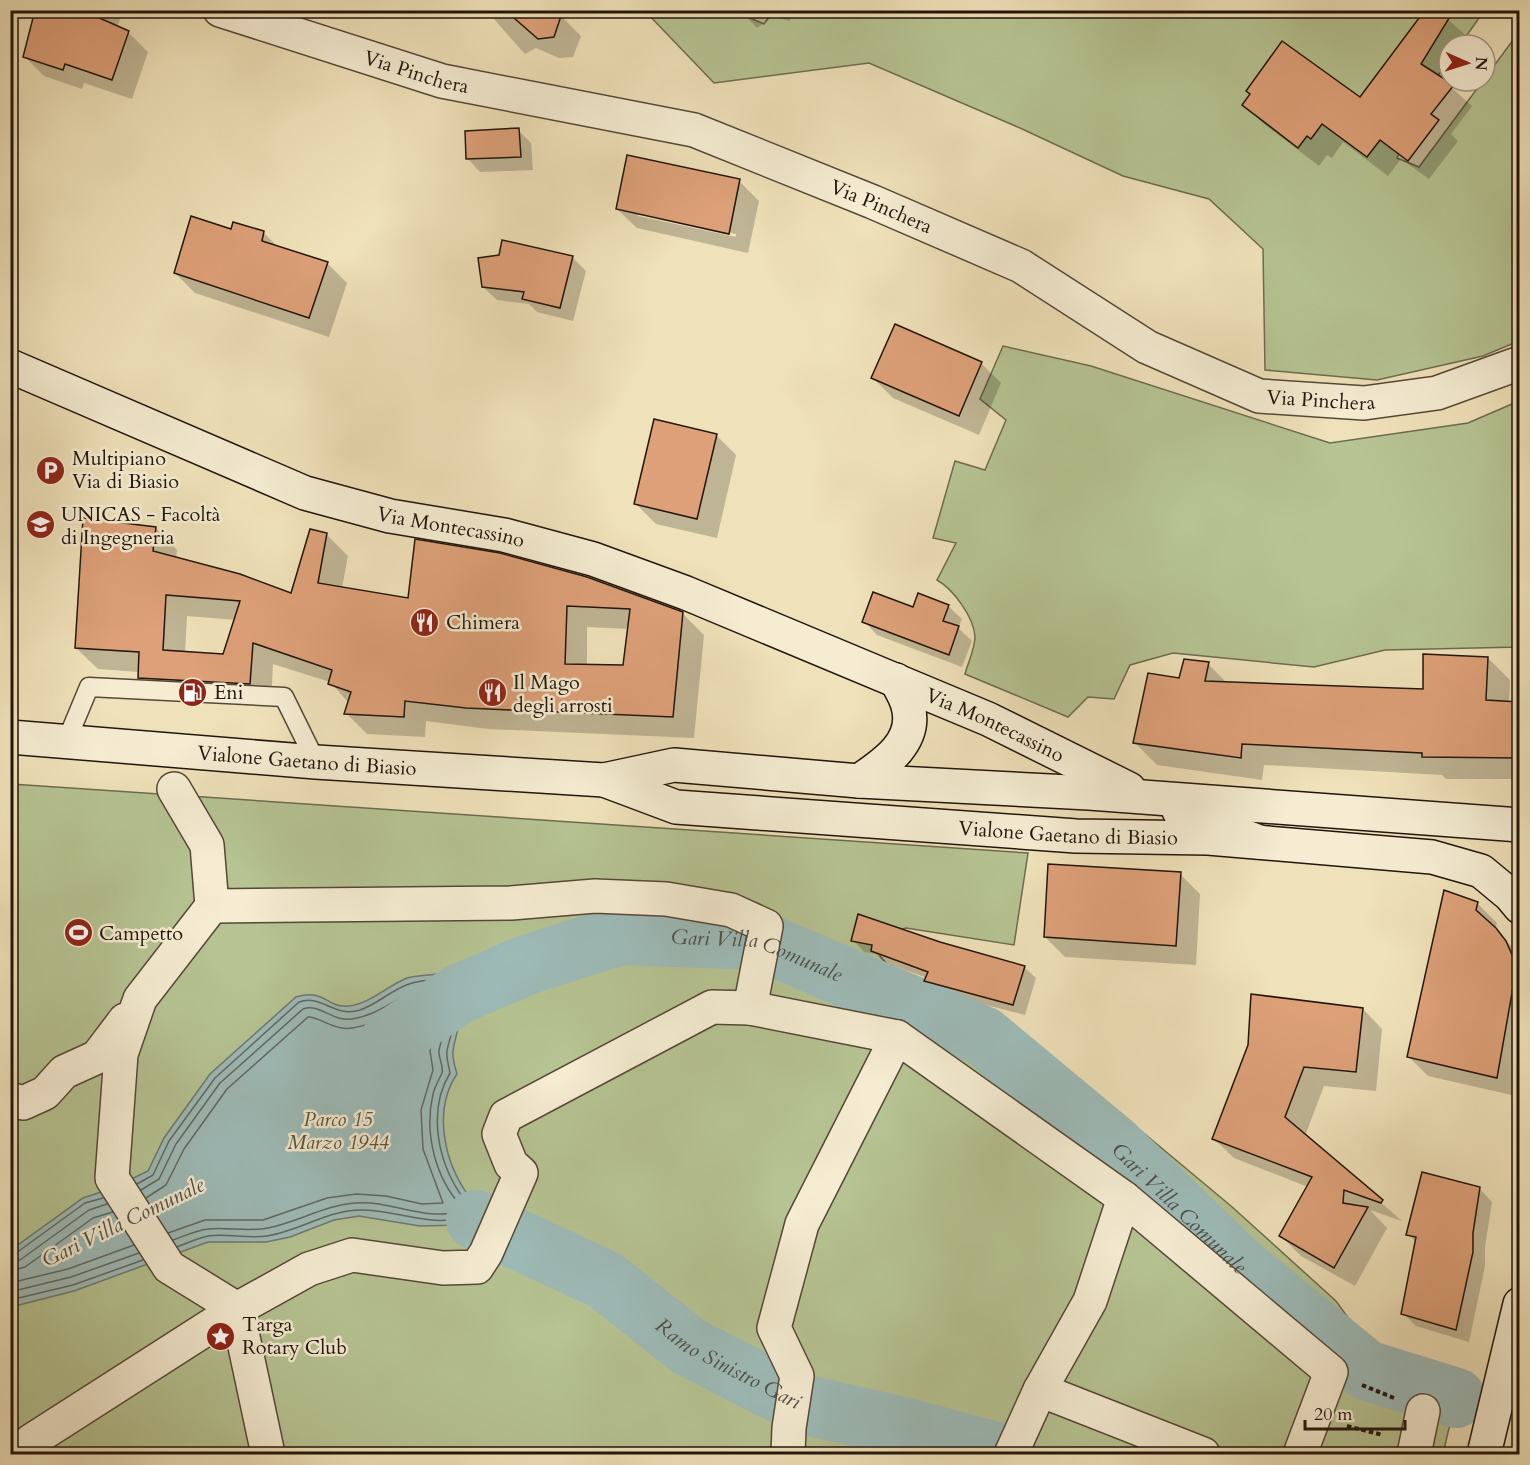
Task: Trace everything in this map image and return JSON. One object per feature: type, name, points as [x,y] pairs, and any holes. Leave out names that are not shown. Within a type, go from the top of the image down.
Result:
[{"type":"street","name":"Via Pinchera","points":[[220,10],[442,81],[694,130],[873,201],[1021,266],[1147,347],[1259,396],[1364,403],[1437,393],[1520,363]]},
{"type":"street","name":"Via Montecassino","points":[[10,366],[305,493],[390,516],[504,535],[593,559],[686,593],[988,718],[1090,781],[1147,797],[1259,842]]},
{"type":"street","name":"Via Montecassino","points":[[859,781],[900,750],[905,736],[909,706],[896,680]]},
{"type":"street","name":"Vialone Gaetano di Biasio","points":[[10,737],[316,762],[604,780],[674,765],[859,781],[1090,781]]},
{"type":"street","name":"Vialone Gaetano di Biasio","points":[[604,780],[676,807],[1076,836],[1259,842],[1432,856],[1481,871],[1510,895],[1520,907]]},
{"type":"street","points":[[1076,836],[1085,813],[1090,781]]},
{"type":"street","points":[[10,1099],[23,1103],[45,1092],[64,1072],[97,1057],[212,906],[207,845],[174,789]]},
{"type":"street","name":"Vialone Gaetano di Biasio","points":[[1147,797],[1520,825]]},
{"type":"street","points":[[212,906],[511,903],[595,896],[666,899],[731,910],[766,926],[753,994]]},
{"type":"street","points":[[19,1455],[31,1441],[237,1309],[309,1269],[352,1255],[443,1268],[477,1267],[512,1198],[521,1173],[511,1164],[499,1134],[506,1116],[712,1007],[753,994],[897,1037],[1124,1198],[1331,1372],[1300,1455]]},
{"type":"street","points":[[140,999],[121,1054],[112,1178],[169,1267],[237,1309],[268,1455]]},
{"type":"street","points":[[788,1441],[797,1376],[774,1328],[802,1224],[897,1037]]},
{"type":"street","points":[[1012,1452],[1040,1390],[1090,1301],[1124,1198]]},
{"type":"street","points":[[1484,1455],[1514,1357],[1520,1304]]},
{"type":"street","points":[[1040,1390],[1203,1455]]},
{"type":"street","points":[[1416,1449],[1424,1411]]},
{"type":"lane","points":[[66,742],[89,687],[284,697],[316,762]]},
{"type":"path","points":[[1331,1372],[1424,1411]]},
{"type":"path","points":[[1314,1418],[1416,1449]]},
{"type":"green space","points":[[774,10],[1484,11],[1468,33],[1437,33],[1437,77],[1421,99],[1397,158],[1419,167],[1474,93],[1497,93],[1497,62],[1519,32],[1519,341],[1483,356],[1377,380],[1265,370],[1263,249],[1209,199],[1123,176],[1020,128],[869,63],[714,83],[645,11],[734,11],[764,24]]},
{"type":"green space","points":[[1003,346],[1091,366],[1330,443],[1468,423],[1519,401],[1519,647],[1385,650],[1314,667],[1173,653],[1130,665],[1114,699],[1088,697],[1068,717],[965,674],[974,646],[974,629],[962,604],[937,580],[956,543],[933,538],[955,461],[985,470],[1006,420],[980,399]]},
{"type":"green space","name":"Parco 15 Marzo 1944","points":[[11,784],[1028,853],[1014,945],[906,928],[888,933],[880,956],[904,984],[1007,1019],[1231,1206],[1336,1301],[1362,1337],[1456,1398],[1443,1454],[11,1454]]},
{"type":"water","points":[[439,974],[458,990],[462,1008],[453,1051],[457,1074],[445,1102],[446,1147],[457,1176],[479,1212],[476,1220],[460,1225],[420,1226],[359,1216],[334,1220],[290,1237],[266,1242],[208,1242],[74,1291],[11,1307],[11,1250],[83,1198],[113,1188],[148,1171],[164,1138],[210,1074],[296,997],[313,995],[341,1006],[356,1005],[407,978]]},
{"type":"building","points":[[35,10],[97,10],[95,16],[129,31],[112,80],[65,64],[63,70],[23,57]]},
{"type":"building","points":[[505,10],[563,10],[554,37],[538,39]]},
{"type":"building","points":[[1425,10],[1454,10],[1440,33],[1437,33],[1437,38],[1421,64],[1437,74],[1437,93],[1448,93],[1431,114],[1439,120],[1408,161],[1380,140],[1367,157],[1322,124],[1311,139],[1307,136],[1298,148],[1242,105],[1250,94],[1246,91],[1282,41],[1360,97]]},
{"type":"building","points":[[519,128],[521,157],[466,159],[465,131]]},
{"type":"building","points":[[627,155],[740,179],[729,234],[616,209]]},
{"type":"building","points":[[191,216],[231,229],[233,222],[264,231],[262,241],[328,262],[309,318],[174,273]]},
{"type":"building","points":[[502,240],[573,256],[560,308],[522,299],[524,292],[482,287],[478,258],[499,255]]},
{"type":"building","points":[[895,324],[982,362],[959,416],[871,378]]},
{"type":"building","points":[[654,419],[717,434],[697,519],[634,504]]},
{"type":"building","points":[[83,518],[156,527],[153,551],[240,574],[291,593],[310,529],[327,533],[318,583],[408,598],[415,539],[500,553],[587,577],[683,612],[673,717],[466,708],[405,701],[404,717],[344,714],[351,692],[328,684],[332,670],[253,643],[250,684],[138,678],[139,652],[75,648]],"holes":[[[166,595],[240,601],[223,654],[163,650]],[[567,606],[630,609],[623,665],[565,664]]]},
{"type":"building","points":[[873,592],[913,607],[918,593],[949,605],[943,621],[959,626],[949,655],[862,622]]},
{"type":"building","points":[[1423,654],[1488,657],[1486,700],[1520,702],[1520,758],[1422,757],[1422,753],[1242,744],[1241,758],[1133,743],[1148,673],[1179,678],[1184,659],[1209,662],[1205,681],[1423,689]]},
{"type":"building","points":[[1048,864],[1181,872],[1176,946],[1044,937]]},
{"type":"building","points":[[1444,890],[1478,902],[1476,910],[1496,928],[1506,941],[1513,957],[1515,976],[1497,1078],[1407,1057]]},
{"type":"building","points":[[858,914],[940,942],[1025,966],[1013,1005],[924,981],[928,972],[871,951],[872,945],[851,941]]},
{"type":"building","points":[[1251,994],[1363,1008],[1356,1072],[1304,1067],[1285,1117],[1383,1200],[1381,1203],[1344,1190],[1343,1203],[1368,1207],[1334,1268],[1279,1236],[1312,1177],[1212,1139],[1248,1045]]},
{"type":"building","points":[[1422,1172],[1480,1187],[1473,1233],[1473,1252],[1456,1330],[1401,1314],[1416,1237],[1406,1235]]},
{"type":"waterway","name":"Gari Villa Comunale","points":[[391,1039],[461,993],[529,964],[621,935],[758,940],[983,1036],[1114,1145],[1238,1265],[1366,1370],[1456,1398]]},
{"type":"waterway","name":"Ramo Sinistro Gari","points":[[476,1220],[605,1280],[688,1346],[801,1404],[899,1426],[1004,1454]]},
{"type":"place","name":"Multipiano Via di Biasio","points":[[51,470]]},
{"type":"place","name":"UNICAS - Facoltà di Ingegneria","points":[[40,525]]},
{"type":"place","name":"Chimera","points":[[425,622]]},
{"type":"place","name":"Eni","points":[[193,692]]},
{"type":"place","name":"Il Mago degli arrosti","points":[[492,693]]},
{"type":"place","name":"Campetto","points":[[78,933]]},
{"type":"place","name":"Targa Rotary Club","points":[[221,1336]]}]
